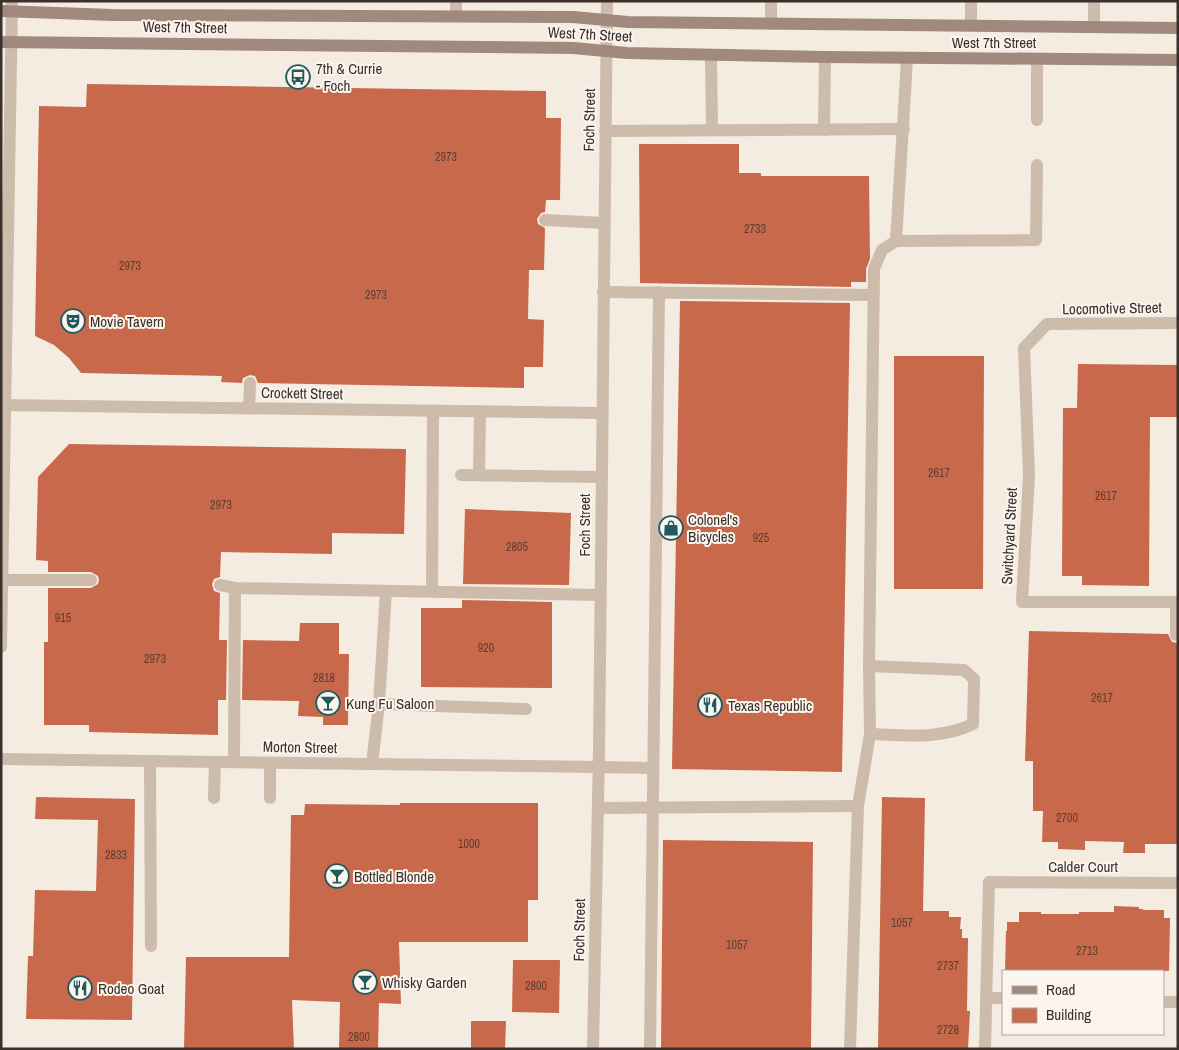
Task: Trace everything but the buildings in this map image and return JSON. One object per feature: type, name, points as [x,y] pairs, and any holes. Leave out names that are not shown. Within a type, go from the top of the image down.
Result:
[{"type":"main road","name":"West 7th Street","points":[[8,8],[113,15],[574,17],[607,20],[771,24],[1178,28]]},
{"type":"main road","name":"West 7th Street","points":[[6,42],[544,48],[606,52],[825,57],[1178,60]]},
{"type":"street","points":[[456,1],[456,16]]},
{"type":"street","name":"Foch Street","points":[[592,1049],[598,808],[607,1]]},
{"type":"street","points":[[771,1],[771,24]]},
{"type":"street","points":[[971,1],[971,25]]},
{"type":"street","points":[[1094,1],[1094,26]]},
{"type":"street","points":[[1,647],[6,42],[8,8]]},
{"type":"street","points":[[711,55],[712,130]]},
{"type":"street","points":[[824,130],[825,57]]},
{"type":"street","points":[[896,241],[907,58]]},
{"type":"street","points":[[1038,59],[1038,120]]},
{"type":"street","points":[[606,131],[904,129]]},
{"type":"street","points":[[850,1049],[858,806],[870,734],[869,666],[874,269],[882,250],[896,241],[1036,240],[1038,165]]},
{"type":"street","points":[[545,220],[604,223]]},
{"type":"street","points":[[603,292],[874,295]]},
{"type":"street","points":[[650,1049],[659,292]]},
{"type":"street","name":"Locomotive Street","points":[[1047,324],[1178,323]]},
{"type":"street","name":"Switchyard Street","points":[[1047,324],[1024,348],[1029,475],[1022,602],[1177,602]]},
{"type":"street","points":[[249,408],[250,383]]},
{"type":"street","name":"Crockett Street","points":[[3,405],[602,413]]},
{"type":"street","points":[[432,591],[433,411]]},
{"type":"street","points":[[479,475],[480,411]]},
{"type":"street","points":[[461,475],[601,477]]},
{"type":"street","points":[[2,580],[92,580]]},
{"type":"street","points":[[220,585],[235,588],[600,595]]},
{"type":"street","points":[[234,762],[235,588]]},
{"type":"street","points":[[372,764],[379,704],[386,591]]},
{"type":"street","points":[[1176,635],[1177,602]]},
{"type":"street","points":[[869,666],[964,670],[974,679],[972,724],[959,731],[929,736],[870,734]]},
{"type":"street","points":[[379,704],[526,709]]},
{"type":"street","name":"Morton Street","points":[[1,760],[653,768]]},
{"type":"street","points":[[150,761],[151,946]]},
{"type":"street","points":[[214,798],[215,762]]},
{"type":"street","points":[[270,763],[270,798]]},
{"type":"street","points":[[598,808],[858,806]]},
{"type":"street","name":"Calder Court","points":[[986,998],[989,882],[1178,883]]},
{"type":"street","points":[[985,1049],[986,998],[1002,998]]},
{"type":"street","points":[[1164,1002],[1178,1002]]},
{"type":"place","name":"7th & Currie - Foch","points":[[298,77]]},
{"type":"place","name":"Movie Tavern","points":[[73,321]]},
{"type":"place","name":"Colonel's Bicycles","points":[[671,528]]},
{"type":"place","name":"Kung Fu Saloon","points":[[328,703]]},
{"type":"place","name":"Texas Republic","points":[[710,705]]},
{"type":"place","name":"Bottled Blonde","points":[[337,876]]},
{"type":"place","name":"Whisky Garden","points":[[365,982]]},
{"type":"place","name":"Rodeo Goat","points":[[80,988]]}]
